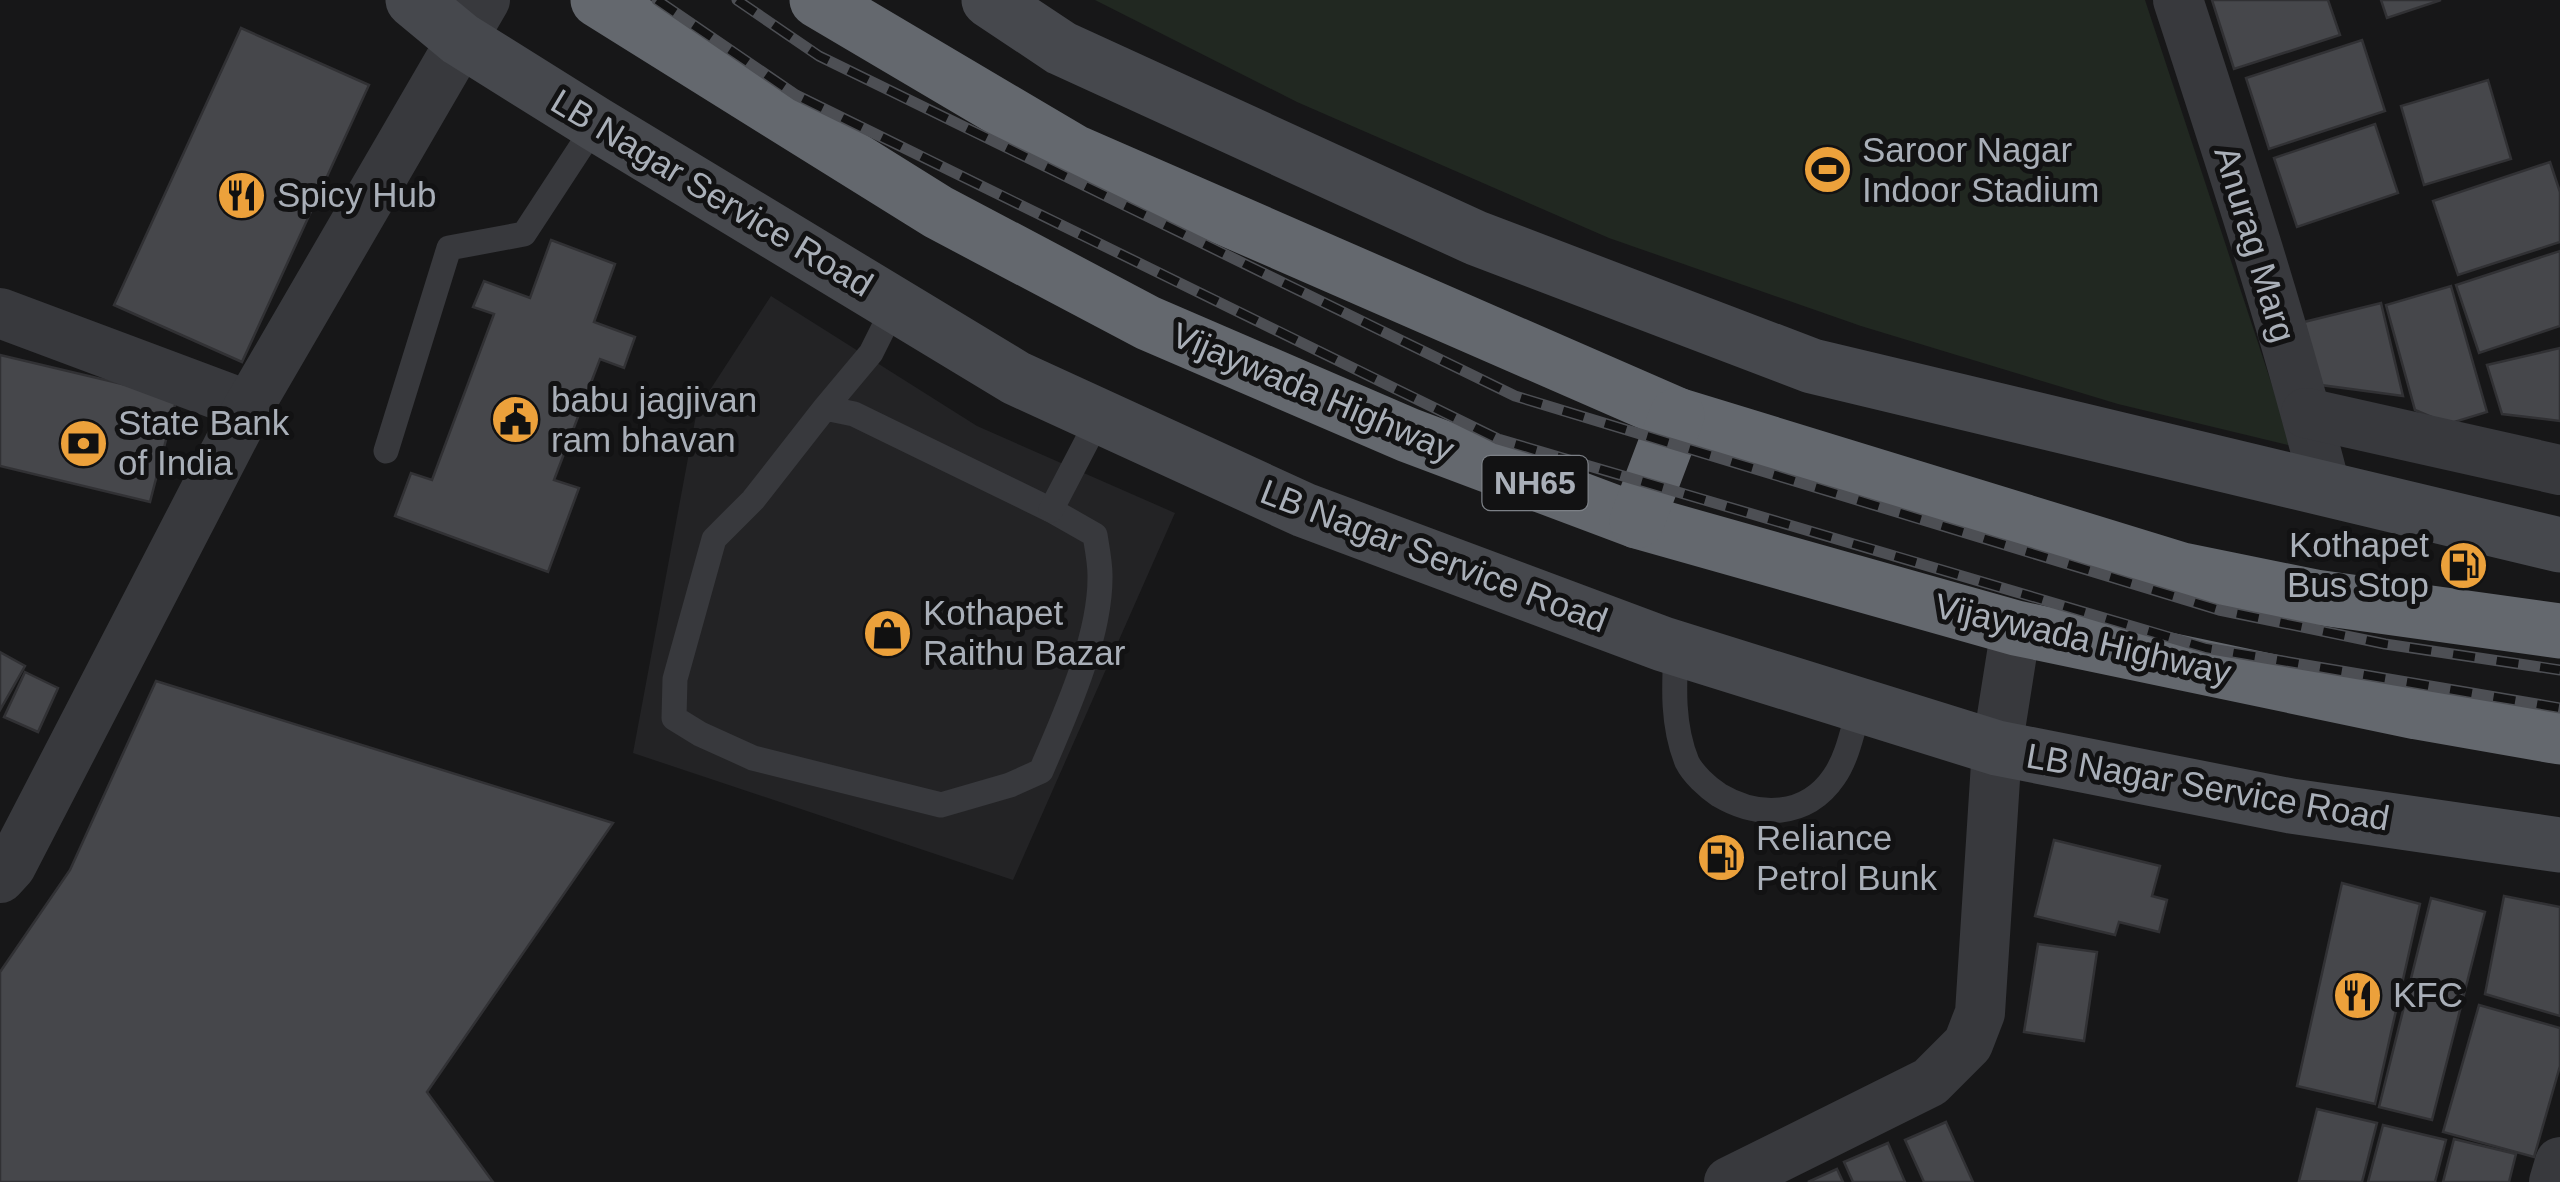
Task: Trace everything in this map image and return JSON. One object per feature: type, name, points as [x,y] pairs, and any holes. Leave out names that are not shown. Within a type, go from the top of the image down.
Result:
[{"type":"highway","name":"Vijaywada Highway","points":[[598,0],[938,212],[1148,323],[1408,434],[1637,522],[2016,628],[2560,738]]},
{"type":"highway","points":[[817,0],[1074,152],[1677,415],[2182,570],[2314,597],[2560,631]]},
{"type":"highway","points":[[1637,522],[1677,415]]},
{"type":"street","name":"LB Nagar Service Road","points":[[413,0],[472,19],[596,124],[1016,378],[1304,510],[1676,648],[1997,748],[2291,806],[2560,845]]},
{"type":"street","points":[[989,0],[1061,48],[1476,238],[1812,366],[2560,545]]},
{"type":"street","name":"Anurag Marg","points":[[2178,0],[2243,199],[2326,490]]},
{"type":"street","points":[[4,867],[249,406],[472,19]]},
{"type":"street","points":[[0,313],[249,406]]},
{"type":"street","points":[[2306,413],[2560,470]]},
{"type":"street","points":[[1729,1182],[1930,1082],[1968,1044],[1980,1014],[1997,748],[2016,628]]},
{"type":"street","points":[[2554,1182],[2560,1162]]},
{"type":"lane","points":[[386,451],[448,248],[524,234],[596,124]]},
{"type":"lane","points":[[824,408],[854,414],[1095,535],[1100,576],[1094,622],[1074,696],[1040,772],[941,805],[753,758],[674,718],[675,678],[714,538],[753,500],[824,408],[871,353],[894,304]]},
{"type":"lane","points":[[1051,510],[1100,416]]},
{"type":"lane","points":[[1676,648],[1676,722],[1688,765],[1709,789],[1750,809],[1770,812],[1795,808],[1819,794],[1835,776],[1860,705]]},
{"type":"shaded area","name":"Saroor Nagar Indoor Stadium","points":[[1095,0],[2145,0],[2292,446],[2118,404],[1861,326],[1609,238],[1297,102]]},
{"type":"shaded area","name":"Kothapet Raithu Bazar","points":[[771,296],[977,426],[1175,513],[1013,880],[633,753],[697,410]]},
{"type":"building","points":[[2212,0],[2328,0],[2340,35],[2234,69]]},
{"type":"building","points":[[2381,0],[2441,0],[2387,18]]},
{"type":"building","name":"Spicy Hub","points":[[241,28],[369,85],[242,362],[114,305]]},
{"type":"building","points":[[2362,40],[2385,111],[2269,149],[2246,78]]},
{"type":"building","points":[[2488,80],[2511,159],[2424,185],[2401,106]]},
{"type":"building","points":[[2375,124],[2398,193],[2297,227],[2274,158]]},
{"type":"building","points":[[2550,162],[2560,192],[2560,242],[2458,275],[2433,201]]},
{"type":"building","name":"babu jagjivan ram bhavan","points":[[551,240],[615,264],[594,322],[635,337],[624,368],[600,359],[554,480],[579,488],[548,572],[395,516],[411,473],[432,480],[494,314],[473,307],[484,281],[530,298]]},
{"type":"building","points":[[2560,251],[2560,326],[2479,353],[2456,285]]},
{"type":"building","points":[[2451,286],[2487,412],[2448,424],[2415,410],[2386,305]]},
{"type":"building","points":[[2381,303],[2403,396],[2321,385],[2304,322]]},
{"type":"building","points":[[2560,348],[2560,421],[2502,414],[2487,365]]},
{"type":"building","points":[[0,355],[177,397],[150,502],[0,466]]},
{"type":"building","points":[[0,652],[25,666],[0,710]]},
{"type":"building","points":[[25,672],[58,688],[38,732],[4,717]]},
{"type":"building","points":[[156,681],[613,823],[427,1092],[493,1182],[0,1182],[0,972],[70,870]]},
{"type":"building","points":[[2054,840],[2160,866],[2152,896],[2167,900],[2159,932],[2119,922],[2115,935],[2035,916]]},
{"type":"building","name":"KFC","points":[[2342,883],[2420,904],[2375,1104],[2297,1086]]},
{"type":"building","points":[[2504,896],[2560,907],[2560,1016],[2485,994]]},
{"type":"building","points":[[2431,898],[2485,912],[2432,1120],[2379,1107]]},
{"type":"building","points":[[2038,944],[2097,952],[2084,1041],[2024,1032]]},
{"type":"building","points":[[2479,1005],[2560,1028],[2560,1066],[2534,1157],[2443,1132]]},
{"type":"building","points":[[2317,1109],[2377,1123],[2362,1182],[2299,1181]]},
{"type":"building","points":[[1946,1122],[1973,1182],[1924,1182],[1905,1140]]},
{"type":"building","points":[[2383,1125],[2446,1140],[2435,1182],[2368,1182]]},
{"type":"building","points":[[2454,1139],[2516,1154],[2509,1182],[2443,1182]]},
{"type":"building","points":[[1888,1143],[1905,1182],[1853,1182],[1844,1162]]},
{"type":"building","points":[[1837,1169],[1843,1182],[1808,1182]]},
{"type":"railway","points":[[657,0],[796,95],[1498,439],[2206,648],[2560,708]]},
{"type":"railway","points":[[737,0],[819,56],[1515,396],[2219,610],[2385,644],[2560,670]]},
{"type":"place","name":"Saroor Nagar Indoor Stadium","points":[[1827,170]]},
{"type":"place","name":"Spicy Hub","points":[[242,195]]},
{"type":"place","name":"babu jagjivan ram bhavan","points":[[516,420]]},
{"type":"place","name":"State Bank of India","points":[[83,443]]},
{"type":"place","name":"Kothapet Bus Stop","points":[[2464,565]]},
{"type":"place","name":"Kothapet Raithu Bazar","points":[[888,633]]},
{"type":"place","name":"Reliance Petrol Bunk","points":[[1721,858]]},
{"type":"place","name":"KFC","points":[[2358,995]]}]
